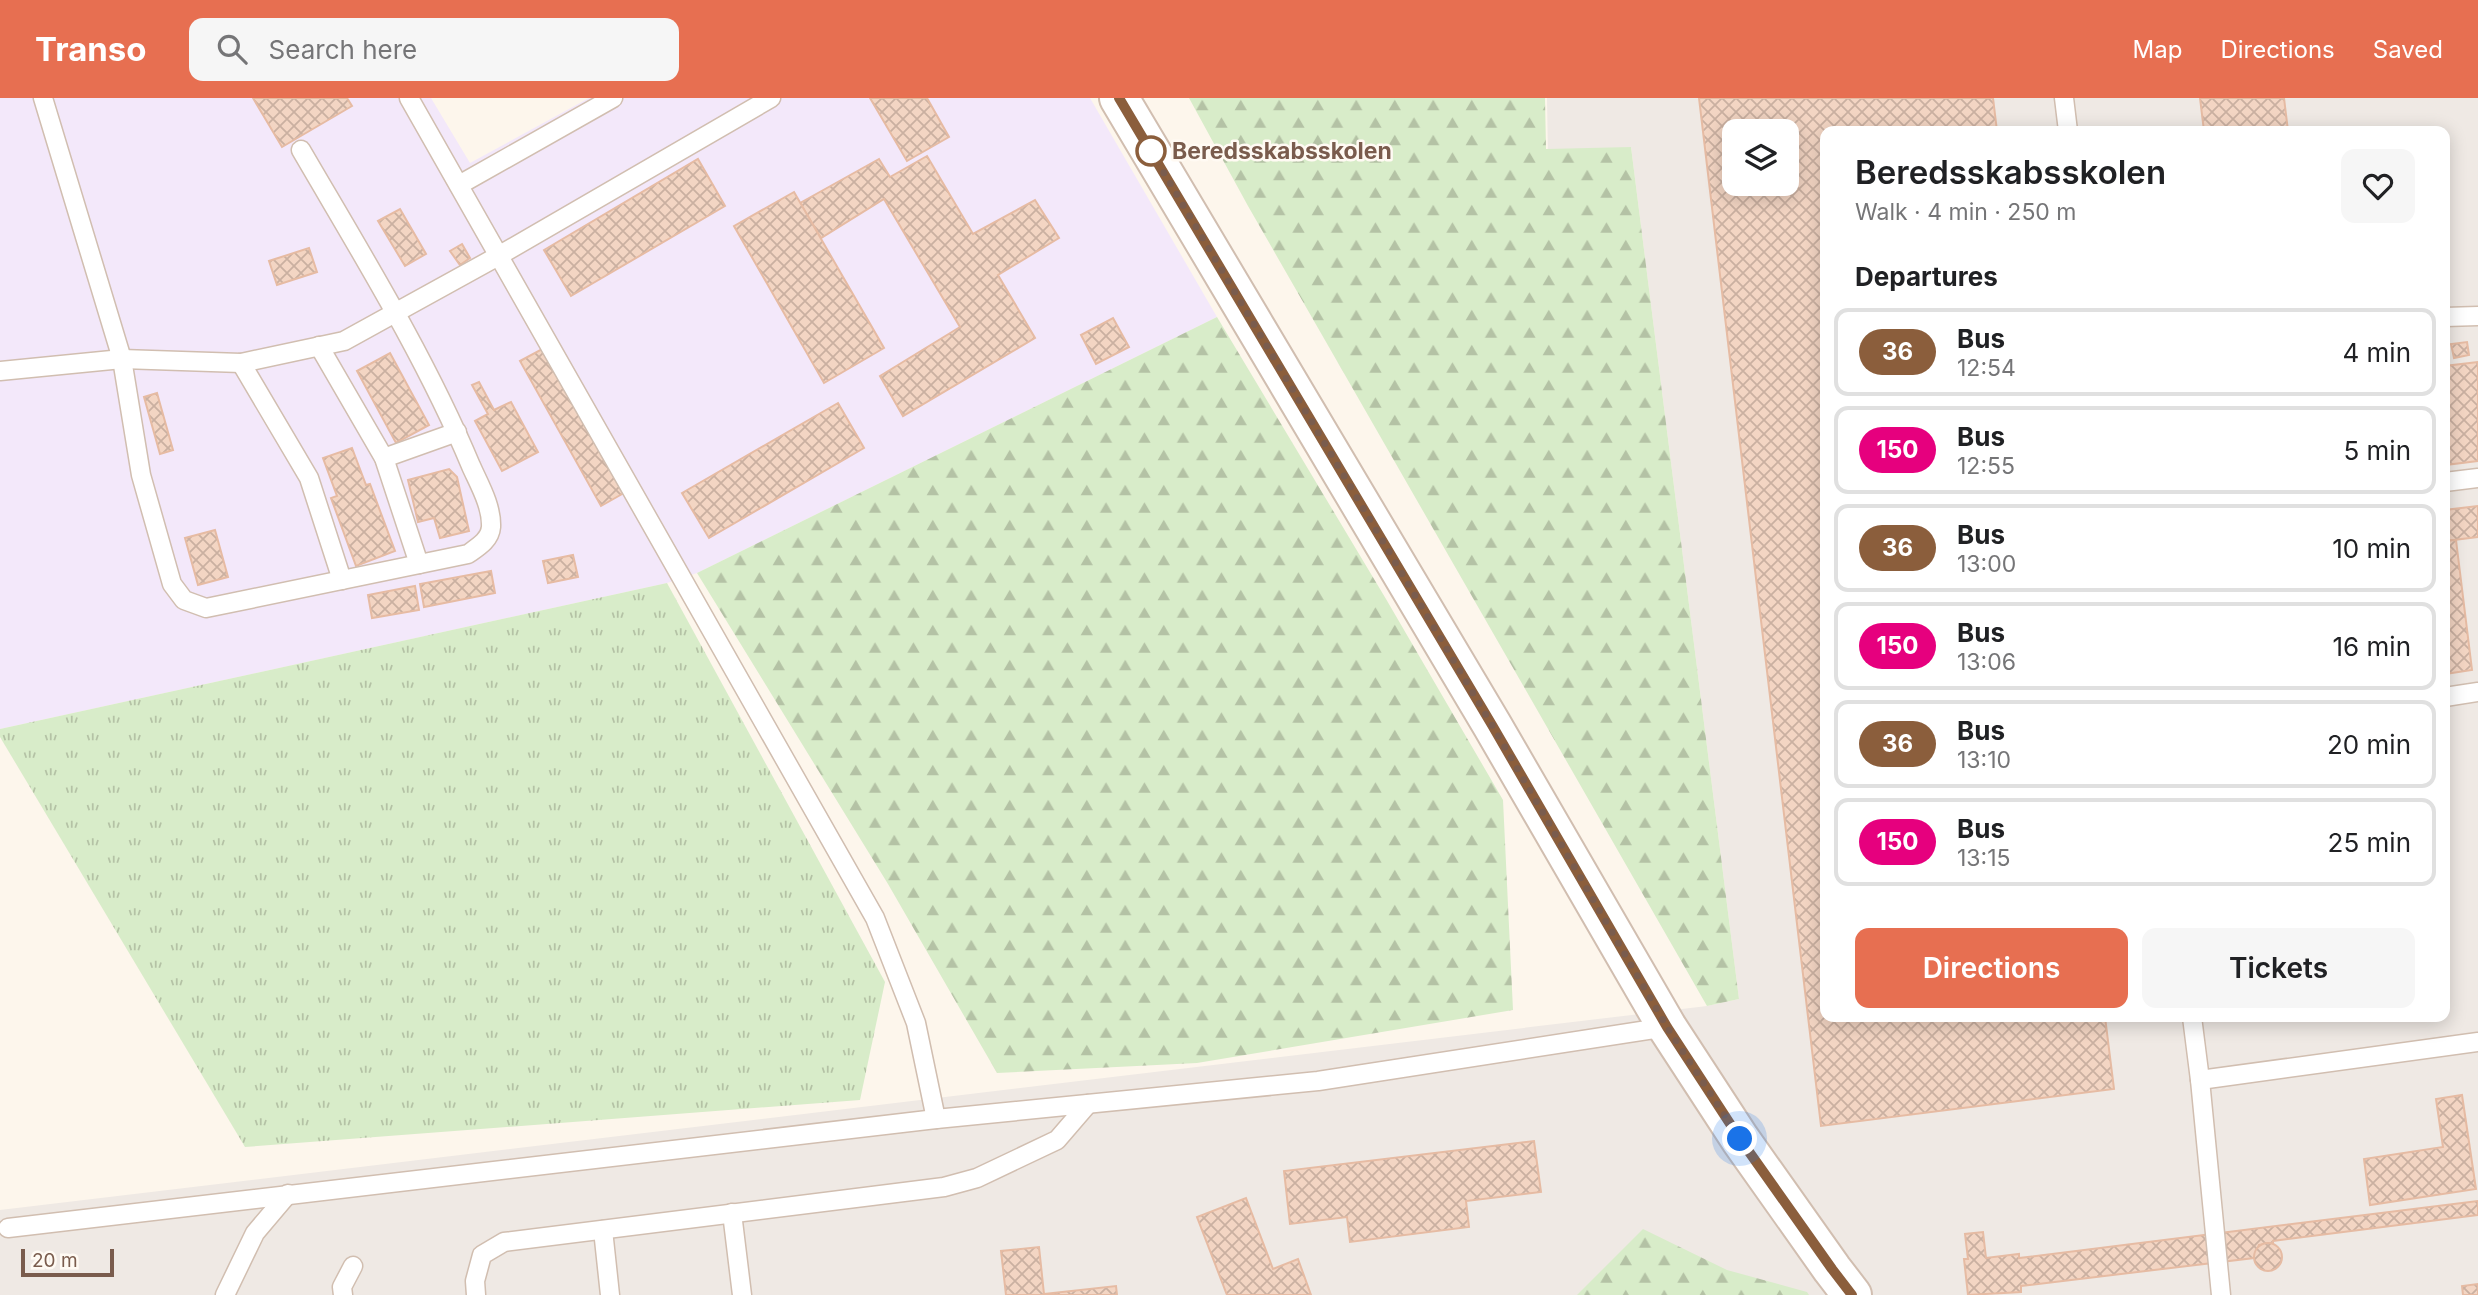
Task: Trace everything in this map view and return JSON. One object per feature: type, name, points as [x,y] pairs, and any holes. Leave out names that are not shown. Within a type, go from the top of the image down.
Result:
[{"type":"street","points":[[1119,98],[1492,725],[1667,1027],[1740,1139],[1852,1295]]},
{"type":"lane","points":[[43,98],[122,359],[141,475],[172,584],[184,600],[206,608],[468,554],[483,544],[491,528],[489,507],[457,432],[396,312],[302,150]]},
{"type":"lane","points":[[409,98],[875,918],[916,1023],[936,1119]]},
{"type":"lane","points":[[459,185],[612,98]]},
{"type":"lane","points":[[0,371],[122,359],[241,363],[344,341],[500,255],[771,98]]},
{"type":"lane","points":[[2064,98],[2067,126]]},
{"type":"lane","points":[[2450,317],[2478,316]]},
{"type":"lane","points":[[319,346],[384,458],[419,564]]},
{"type":"lane","points":[[241,363],[309,478],[342,580]]},
{"type":"lane","points":[[384,458],[457,432]]},
{"type":"lane","points":[[2450,481],[2478,478]]},
{"type":"lane","points":[[2450,696],[2478,692]]},
{"type":"lane","points":[[2193,1022],[2221,1295]]},
{"type":"lane","points":[[3,1234],[288,1194],[936,1119],[1318,1082],[1667,1027]]},
{"type":"lane","points":[[2200,1080],[2478,1042]]},
{"type":"lane","points":[[476,1295],[475,1281],[482,1255],[504,1242],[944,1187],[977,1178],[1057,1140],[1088,1104]]},
{"type":"lane","points":[[225,1295],[255,1233],[288,1194]]},
{"type":"lane","points":[[732,1213],[742,1295]]},
{"type":"lane","points":[[603,1230],[610,1295]]},
{"type":"lane","points":[[343,1295],[342,1287],[353,1266]]},
{"type":"shaded area","points":[[0,98],[431,98],[470,163],[589,98],[1090,98],[1217,317],[697,573],[667,583],[0,729]]},
{"type":"shaded area","points":[[1547,98],[2478,98],[2478,1295],[0,1295],[0,1210],[1707,1006],[1739,999],[1631,147],[1548,160]]},
{"type":"green space","points":[[1189,98],[1545,98],[1546,149],[1631,147],[1739,999],[1707,1006],[1248,206]]},
{"type":"green space","points":[[1217,317],[1503,800],[1513,1010],[1197,1063],[997,1073],[888,884],[697,573]]},
{"type":"green space","points":[[667,583],[885,982],[860,1100],[245,1147],[0,737],[0,729]]},
{"type":"green space","points":[[1643,1229],[1727,1270],[1807,1292],[1809,1295],[1577,1295]]},
{"type":"building","points":[[253,98],[347,98],[352,106],[282,147]]},
{"type":"building","points":[[870,98],[927,98],[949,137],[907,161]]},
{"type":"building","points":[[1699,98],[1993,98],[1996,126],[1820,126],[1820,1022],[2106,1022],[2114,1089],[1821,1126]]},
{"type":"building","points":[[2200,98],[2284,98],[2287,126],[2203,126]]},
{"type":"building","points":[[927,156],[973,234],[1035,200],[1059,238],[998,275],[1035,338],[903,416],[880,376],[960,327],[884,199],[821,238],[800,203],[879,159],[890,177]]},
{"type":"building","points":[[698,159],[725,206],[571,296],[544,250]]},
{"type":"building","points":[[794,192],[884,348],[824,383],[734,226]]},
{"type":"building","points":[[400,209],[426,254],[405,266],[378,221]]},
{"type":"building","points":[[462,244],[470,258],[460,265],[450,251]]},
{"type":"building","points":[[309,248],[317,272],[277,285],[269,261]]},
{"type":"building","points":[[1113,318],[1129,347],[1096,364],[1081,335]]},
{"type":"building","points":[[2467,342],[2469,355],[2454,358],[2451,344]]},
{"type":"building","points":[[544,348],[631,489],[601,506],[520,361]]},
{"type":"building","points":[[390,353],[429,425],[396,443],[357,371]]},
{"type":"building","points":[[2478,362],[2478,461],[2450,464],[2450,365]]},
{"type":"building","points":[[479,382],[494,410],[511,402],[538,452],[502,471],[475,421],[488,414],[472,385]]},
{"type":"building","points":[[157,393],[173,450],[160,454],[144,397]]},
{"type":"building","points":[[838,403],[864,448],[709,538],[682,493]]},
{"type":"building","points":[[352,448],[366,485],[370,484],[395,551],[356,566],[331,498],[337,496],[323,458]]},
{"type":"building","points":[[449,469],[457,477],[469,531],[440,538],[434,518],[418,522],[408,480]]},
{"type":"building","points":[[2478,506],[2478,537],[2450,540],[2450,509]]},
{"type":"building","points":[[215,530],[228,577],[198,585],[185,538]]},
{"type":"building","points":[[2456,540],[2472,670],[2450,673],[2450,541]]},
{"type":"building","points":[[573,555],[578,577],[548,583],[543,561]]},
{"type":"building","points":[[491,571],[495,593],[424,607],[420,584]]},
{"type":"building","points":[[415,586],[419,610],[372,618],[368,595]]},
{"type":"building","points":[[2462,1095],[2476,1189],[2370,1205],[2364,1159],[2443,1147],[2436,1099]]},
{"type":"building","points":[[1534,1141],[1541,1192],[1466,1201],[1469,1227],[1350,1242],[1347,1217],[1290,1224],[1284,1171]]},
{"type":"building","points":[[1246,1198],[1273,1269],[1298,1259],[1311,1295],[1227,1295],[1197,1217]]},
{"type":"building","points":[[2478,1201],[2478,1215],[2273,1241],[2259,1245],[2254,1258],[2021,1286],[2021,1292],[1968,1295],[1964,1259],[1968,1259],[1965,1234],[1983,1232],[1986,1258],[2019,1254],[2019,1258]]},
{"type":"building","points":[[2268,1243],[2278,1247],[2282,1257],[2278,1267],[2268,1271],[2258,1267],[2254,1257],[2258,1247]]},
{"type":"building","points":[[1039,1247],[1044,1294],[1116,1286],[1117,1295],[1006,1295],[1001,1251]]},
{"type":"building","points":[[2478,1284],[2478,1295],[2463,1295],[2462,1286]]},
{"type":"bus line","name":"36","points":[[1119,98],[1492,725],[1667,1027],[1740,1139],[1852,1295]]},
{"type":"place","name":"Beredsskabsskolen","points":[[1151,151]]},
{"type":"route","points":[[1151,151],[1492,725],[1667,1027],[1740,1139]]}]
